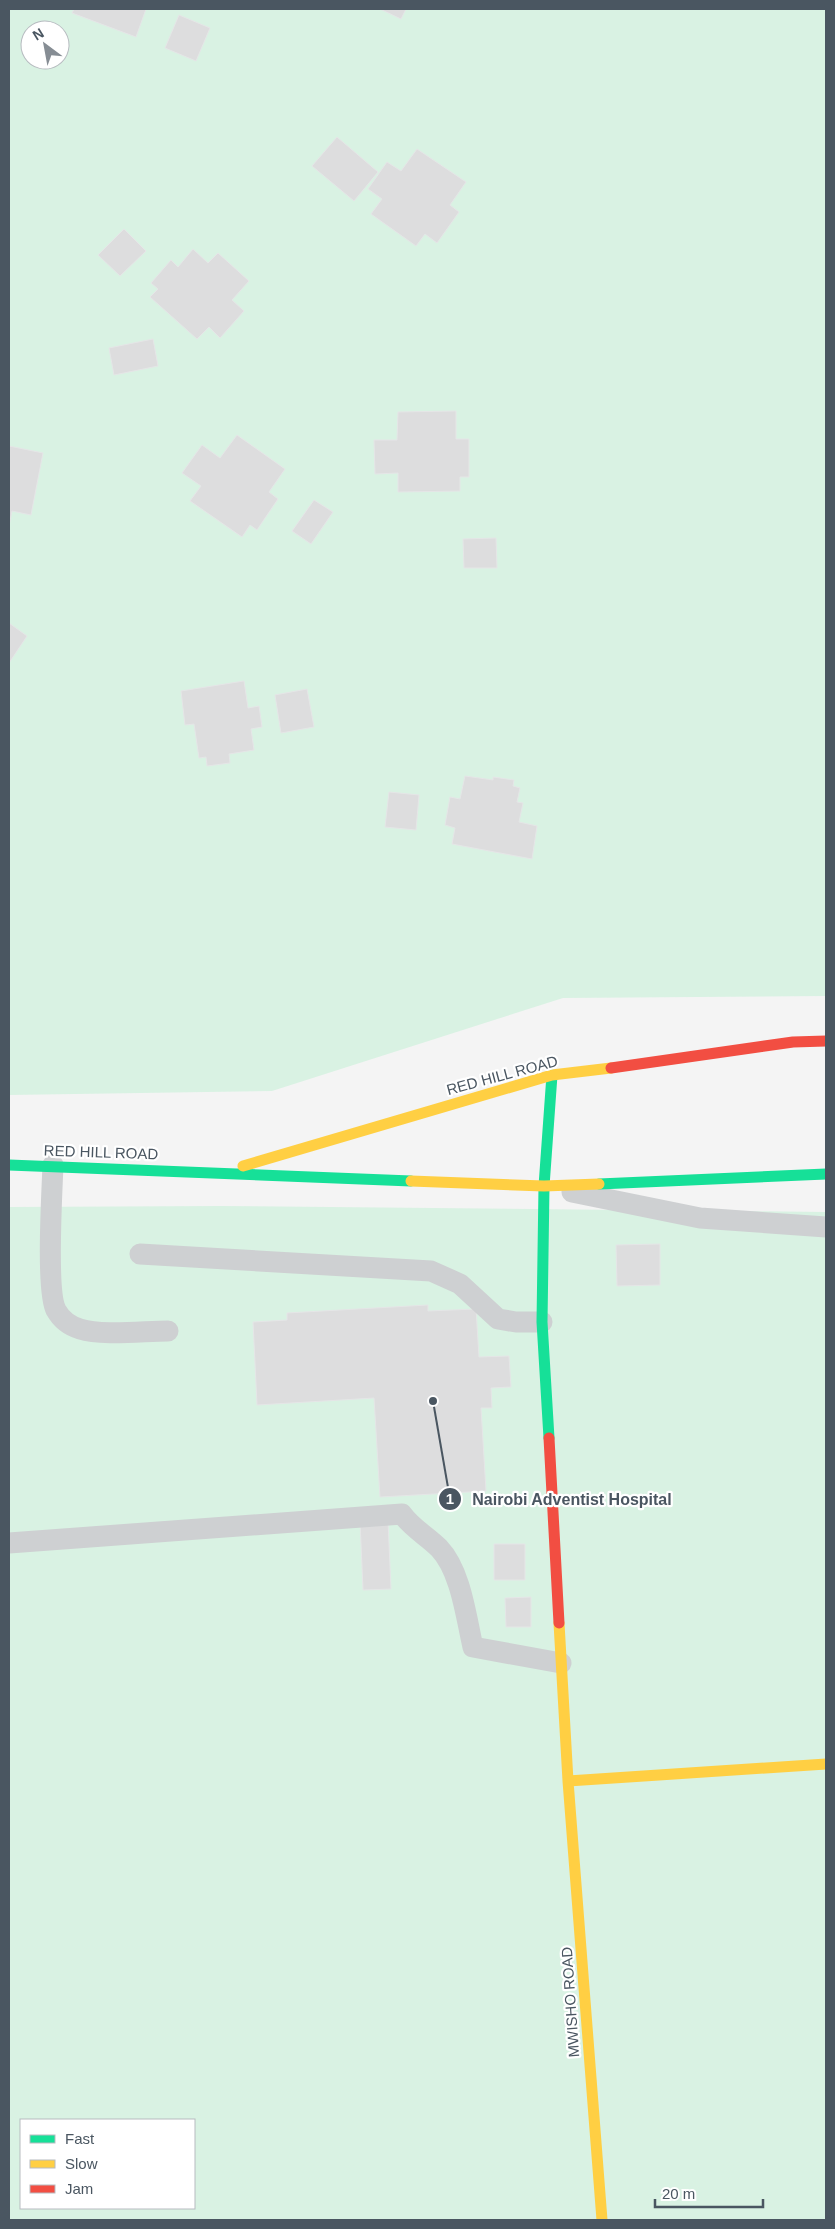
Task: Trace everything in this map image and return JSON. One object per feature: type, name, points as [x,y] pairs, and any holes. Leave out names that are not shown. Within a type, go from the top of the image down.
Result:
[{"type":"street","name":"RED HILL ROAD","points":[[223,1172],[552,1075],[793,1042],[826,1040]]},
{"type":"street","name":"MWISHO ROAD","points":[[552,1075],[544,1186],[542,1322],[568,1781],[602,2220]]},
{"type":"street","name":"RED HILL ROAD","points":[[9,1165],[53,1165],[544,1186],[826,1174]]},
{"type":"street","points":[[568,1781],[826,1764]]},
{"type":"lane","points":[[53,1165],[52,1276],[55,1308],[60,1316],[68,1324],[80,1329],[93,1331],[168,1331]]},
{"type":"lane","points":[[544,1186],[700,1218],[826,1227]]},
{"type":"lane","points":[[140,1254],[431,1271],[460,1284],[498,1319],[516,1322],[542,1322]]},
{"type":"lane","points":[[9,1543],[402,1514],[410,1525],[440,1549],[459,1583],[473,1647],[561,1663]]},
{"type":"green space","points":[[9,9],[826,9],[826,996],[563,998],[272,1091],[9,1095]]},
{"type":"green space","points":[[220,1206],[826,1212],[826,2220],[9,2220],[9,1207]]},
{"type":"building","points":[[74,9],[146,9],[136,37],[72,13]]},
{"type":"building","points":[[380,9],[406,9],[401,19]]},
{"type":"building","points":[[179,15],[210,28],[196,61],[165,48]]},
{"type":"building","points":[[337,137],[378,172],[354,201],[312,166]]},
{"type":"building","points":[[417,149],[466,182],[450,205],[459,212],[437,243],[425,234],[416,246],[371,214],[382,199],[368,189],[387,162],[401,171]]},
{"type":"building","points":[[124,229],[146,251],[120,276],[98,255]]},
{"type":"building","points":[[193,249],[208,263],[218,253],[249,281],[232,300],[244,311],[220,338],[209,327],[197,339],[150,297],[158,289],[151,283],[171,260],[178,267]]},
{"type":"building","points":[[153,339],[158,366],[114,375],[109,348]]},
{"type":"building","points":[[456,411],[456,439],[469,439],[469,477],[460,477],[460,491],[398,492],[398,473],[375,474],[374,440],[397,440],[398,412]]},
{"type":"building","points":[[237,435],[285,469],[269,492],[278,499],[257,530],[250,525],[242,537],[190,501],[201,486],[182,473],[202,445],[220,458]]},
{"type":"building","points":[[9,446],[43,453],[31,515],[12,511],[9,526]]},
{"type":"building","points":[[314,500],[333,512],[311,544],[292,531]]},
{"type":"building","points":[[496,538],[497,568],[464,568],[463,539]]},
{"type":"building","points":[[9,623],[27,636],[9,663]]},
{"type":"building","points":[[244,681],[248,708],[259,706],[262,727],[251,729],[254,750],[229,754],[230,763],[207,766],[206,757],[199,758],[194,724],[185,725],[181,691]]},
{"type":"building","points":[[307,689],[314,727],[281,733],[275,695]]},
{"type":"building","points":[[465,776],[493,780],[493,777],[514,780],[513,786],[520,788],[517,802],[523,803],[519,822],[537,826],[532,859],[452,844],[455,828],[445,825],[450,797],[460,799]]},
{"type":"building","points":[[389,792],[419,795],[416,830],[385,827]]},
{"type":"building","points":[[660,1244],[660,1285],[617,1286],[616,1245]]},
{"type":"building","points":[[428,1305],[428,1311],[476,1309],[479,1357],[509,1356],[511,1387],[491,1388],[492,1408],[481,1408],[486,1491],[380,1497],[374,1398],[257,1405],[253,1322],[287,1320],[287,1313]]},
{"type":"building","points":[[388,1520],[391,1589],[363,1590],[360,1521]]},
{"type":"building","points":[[494,1544],[525,1544],[525,1580],[494,1580]]},
{"type":"building","points":[[531,1597],[531,1627],[506,1627],[505,1598]]},
{"type":"traffic: fast","points":[[549,1438],[542,1322],[544,1186],[552,1075]]},
{"type":"traffic: fast","points":[[9,1165],[411,1181]]},
{"type":"traffic: fast","points":[[599,1184],[826,1174]]},
{"type":"traffic: slow","points":[[243,1166],[552,1075],[611,1068]]},
{"type":"traffic: slow","points":[[411,1181],[544,1186],[599,1184]]},
{"type":"traffic: slow","points":[[559,1623],[568,1781],[826,1764]]},
{"type":"traffic: slow","points":[[568,1781],[602,2220]]},
{"type":"traffic: jam","points":[[611,1068],[793,1042],[826,1041]]},
{"type":"traffic: jam","points":[[549,1438],[559,1623]]},
{"type":"place","name":"Nairobi Adventist Hospital","points":[[433,1401]]}]
